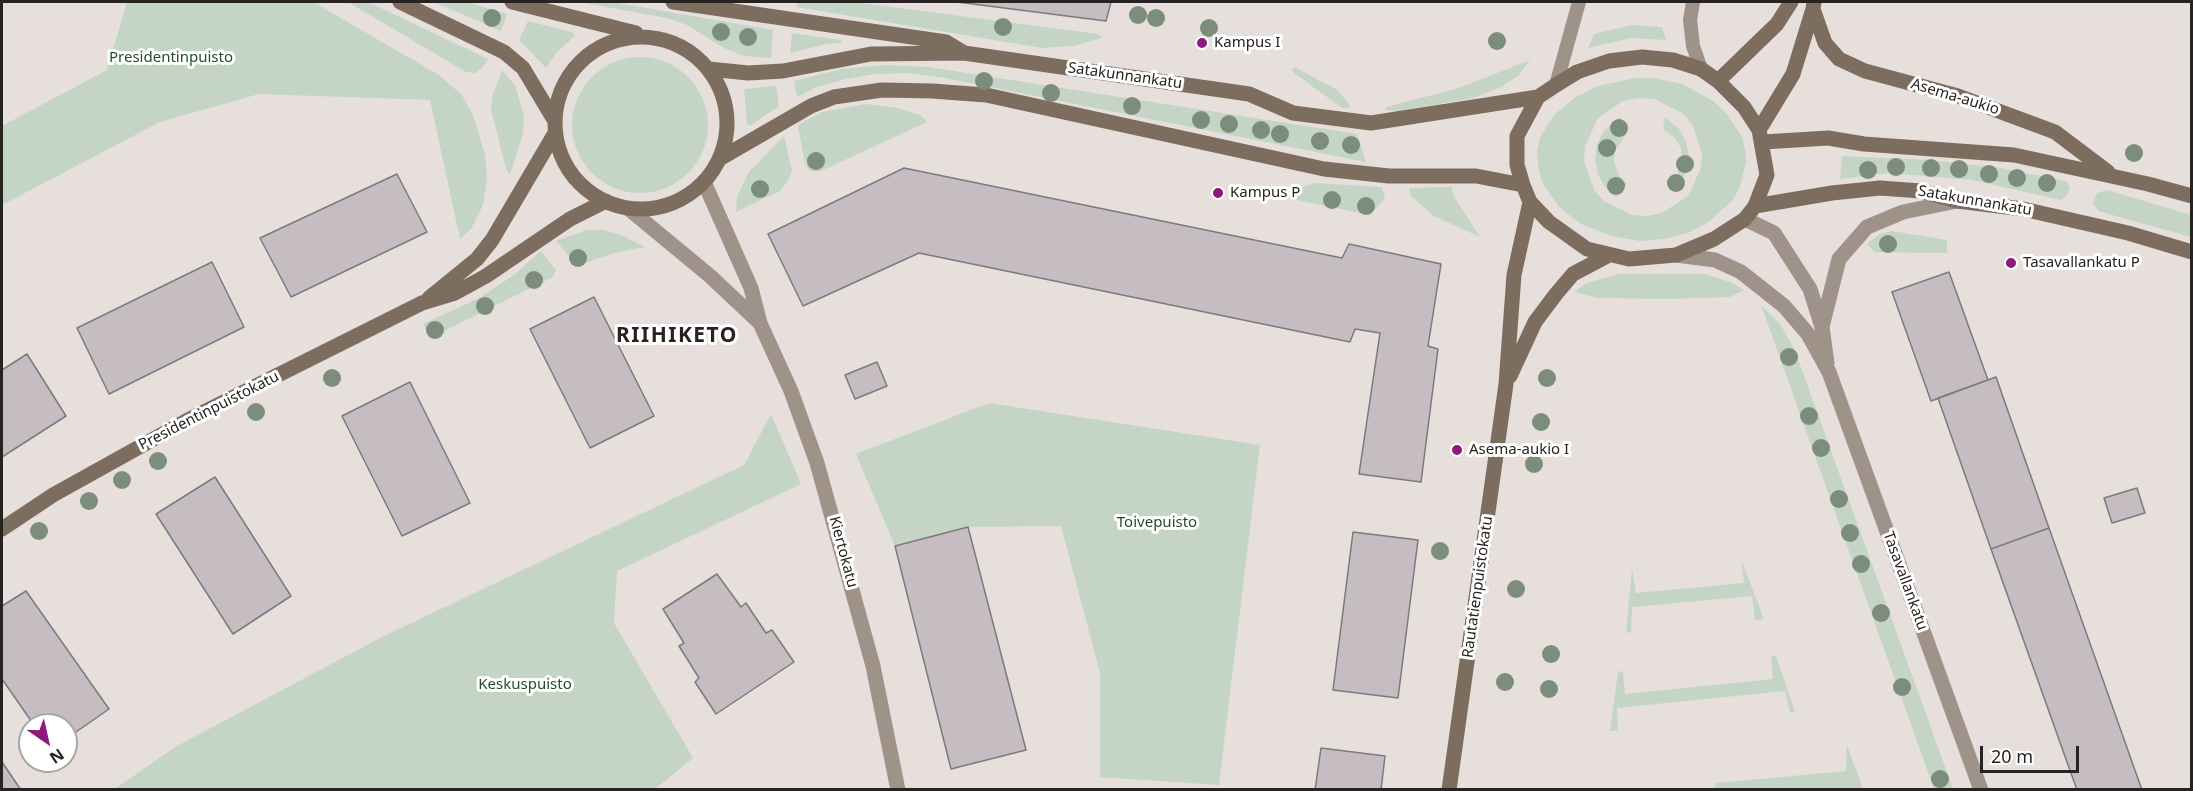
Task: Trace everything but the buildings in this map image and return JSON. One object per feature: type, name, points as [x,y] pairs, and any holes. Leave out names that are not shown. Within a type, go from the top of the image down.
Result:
[{"type":"main road","points":[[400,2],[504,52],[523,68],[554,125]]},
{"type":"main road","points":[[512,2],[651,36],[675,43],[695,55],[709,69],[721,88],[728,122],[721,158],[704,182],[687,197],[660,208],[629,209],[592,195],[569,172],[556,146],[554,125],[558,96],[570,71],[591,51],[620,38],[651,36]]},
{"type":"main road","points":[[673,2],[946,42],[964,53]]},
{"type":"main road","points":[[1718,81],[1777,24],[1791,2]]},
{"type":"main road","name":"Asema-aukio","points":[[1761,136],[1793,74],[1814,5]]},
{"type":"main road","name":"Asema-aukio","points":[[1814,5],[1825,43],[1839,59],[1864,71],[1959,96],[2055,132],[2113,176]]},
{"type":"main road","name":"Satakunnankatu","points":[[709,69],[748,73],[783,70],[871,54],[964,53],[1249,94],[1293,113],[1371,123],[1538,97]]},
{"type":"main road","points":[[1642,57],[1673,60],[1701,69],[1718,81],[1744,107],[1761,136],[1767,175],[1755,206],[1745,219],[1714,239],[1676,255],[1654,259],[1607,256],[1587,249],[1566,237],[1530,201],[1516,165],[1517,136],[1538,97],[1577,72],[1620,60],[1642,57]]},
{"type":"main road","points":[[721,158],[811,106],[834,97],[882,90],[932,91],[986,95],[1324,169],[1389,176],[1476,176],[1523,185]]},
{"type":"main road","name":"Presidentinpuistokatu","points":[[422,303],[477,259],[492,240],[554,125]]},
{"type":"main road","points":[[1761,136],[1828,138],[1864,144],[2014,155],[2192,196]]},
{"type":"main road","name":"Satakunnankatu","points":[[1755,206],[1832,193],[1880,188],[1921,191],[1957,201],[2023,209],[2128,233],[2192,252]]},
{"type":"main road","name":"Presidentinpuistokatu","points":[[2,529],[53,495],[186,421],[422,303],[455,293],[486,276],[570,219],[606,201]]},
{"type":"main road","name":"Rautatienpuistokatu","points":[[1449,789],[1506,384],[1514,275],[1530,201]]},
{"type":"main road","name":"Rautatienpuistokatu","points":[[1506,384],[1535,322],[1556,294],[1573,274],[1607,256]]},
{"type":"street","name":"Kiertokatu","points":[[704,182],[752,288],[760,323],[791,390],[835,520],[879,691],[898,789]]},
{"type":"street","points":[[1822,327],[1839,259],[1867,228],[1903,212],[1957,201]]},
{"type":"street","name":"Kiertokatu","points":[[629,209],[711,276],[760,323]]},
{"type":"street","points":[[1745,219],[1774,233],[1810,289],[1822,327],[1829,372]]},
{"type":"street","points":[[1676,255],[1715,260],[1741,272],[1760,285],[1784,306],[1808,334],[1829,372]]},
{"type":"street","name":"Tasavallankatu","points":[[1829,372],[1981,789]]},
{"type":"lane","points":[[1556,85],[1578,2]]},
{"type":"lane","points":[[1693,2],[1690,20],[1693,46],[1701,69]]},
{"type":"green space","name":"Presidentinpuisto","points":[[127,2],[313,2],[439,75],[462,95],[474,118],[485,155],[487,178],[483,205],[471,229],[460,239],[430,100],[259,94],[160,122],[2,205],[2,126],[107,70]]},
{"type":"green space","points":[[348,2],[368,2],[488,59],[475,73],[466,72]]},
{"type":"green space","points":[[434,2],[467,2],[507,14],[501,31]]},
{"type":"green space","points":[[579,2],[612,2],[773,30],[771,58],[744,56],[724,48],[687,25],[667,18]]},
{"type":"green space","points":[[799,2],[853,2],[1098,34],[1102,38],[1074,46],[1042,48],[796,7]]},
{"type":"green space","points":[[528,21],[574,33],[575,36],[557,52],[546,68],[519,40]]},
{"type":"green space","points":[[1631,25],[1662,27],[1666,40],[1631,38],[1588,48],[1594,34]]},
{"type":"green space","points":[[792,33],[841,40],[841,43],[826,44],[790,53]]},
{"type":"green space","points":[[640,57],[666,62],[678,68],[688,77],[697,87],[703,99],[708,125],[703,151],[697,163],[688,173],[678,182],[666,188],[640,193],[614,188],[602,182],[592,173],[583,163],[577,151],[572,125],[577,99],[583,87],[592,77],[602,68],[614,62]]},
{"type":"green space","points":[[1530,60],[1519,75],[1501,87],[1473,98],[1399,111],[1385,110],[1386,107],[1459,88]]},
{"type":"green space","points":[[883,65],[928,67],[1357,134],[1366,162],[945,78],[907,73],[876,74],[845,79],[817,87],[797,97],[794,81],[841,69]]},
{"type":"green space","points":[[1294,67],[1336,89],[1350,105],[1349,108],[1342,108],[1294,73],[1292,69]]},
{"type":"green space","points":[[502,70],[515,85],[524,116],[523,133],[510,175],[506,169],[491,109],[492,97]]},
{"type":"green space","points":[[1636,78],[1653,78],[1682,84],[1713,101],[1727,114],[1742,137],[1745,149],[1746,162],[1740,187],[1732,201],[1707,223],[1687,233],[1665,239],[1640,241],[1611,236],[1581,224],[1560,208],[1543,184],[1539,171],[1537,152],[1540,137],[1555,114],[1576,97],[1598,86]],"holes":[[[1639,98],[1654,99],[1682,113],[1692,124],[1702,153],[1701,168],[1688,196],[1662,213],[1647,216],[1632,215],[1604,201],[1594,190],[1584,161],[1585,146],[1598,118],[1623,101]]]},
{"type":"green space","points":[[776,86],[779,106],[750,126],[747,124],[744,89]]},
{"type":"green space","points":[[865,104],[898,108],[920,115],[927,122],[821,171],[811,171],[805,165],[798,125],[822,112]]},
{"type":"green space","points":[[1620,117],[1628,132],[1615,151],[1614,163],[1619,175],[1627,184],[1616,197],[1605,187],[1598,175],[1595,160],[1597,145],[1603,132]]},
{"type":"green space","points":[[1665,117],[1679,129],[1686,142],[1689,157],[1687,171],[1676,190],[1670,185],[1678,174],[1682,162],[1681,148],[1674,137],[1663,129]]},
{"type":"green space","points":[[784,136],[792,171],[788,181],[780,191],[736,212],[737,197],[749,172]]},
{"type":"green space","points":[[1842,156],[1930,160],[2001,168],[2066,181],[2070,187],[2068,194],[2061,200],[1972,180],[1888,173],[1840,179]]},
{"type":"green space","points":[[1315,183],[1382,187],[1385,198],[1370,215],[1282,197]]},
{"type":"green space","points":[[1452,187],[1453,195],[1480,237],[1432,215],[1411,196],[1409,188]]},
{"type":"green space","points":[[2107,190],[2191,215],[2191,237],[2098,211],[2093,203],[2097,193]]},
{"type":"green space","points":[[587,230],[603,230],[621,235],[645,247],[614,253],[582,264],[575,263],[556,241]]},
{"type":"green space","points":[[1892,231],[1947,240],[1947,253],[1875,252],[1867,244],[1880,234]]},
{"type":"green space","points":[[541,251],[556,270],[553,277],[430,338],[423,324],[479,298],[514,275]]},
{"type":"green space","points":[[1619,274],[1705,274],[1730,282],[1744,290],[1730,297],[1666,299],[1598,298],[1574,292],[1587,283]]},
{"type":"green space","points":[[1761,305],[1780,324],[1794,348],[1953,789],[1934,789]]},
{"type":"green space","name":"Toivepuisto","points":[[989,403],[1260,445],[1219,785],[1100,777],[1100,673],[1061,526],[968,527],[895,546],[856,454]]},
{"type":"green space","name":"Keskuspuisto","points":[[771,414],[801,484],[617,571],[614,623],[693,758],[655,789],[115,789],[175,747],[384,636],[744,465]]},
{"type":"green space","points":[[1741,559],[1764,619],[1755,620],[1752,596],[1632,607],[1631,632],[1626,633],[1632,569],[1636,593],[1744,583]]},
{"type":"green space","points":[[1771,656],[1776,656],[1795,712],[1790,713],[1785,691],[1617,708],[1618,731],[1610,731],[1618,672],[1623,671],[1625,694],[1773,679]]},
{"type":"green space","points":[[1847,745],[1863,789],[1713,789],[1717,783],[1846,771]]},
{"type":"place","name":"Kampus I","points":[[1202,43]]},
{"type":"place","name":"Kampus P","points":[[1218,193]]},
{"type":"place","name":"Tasavallankatu P","points":[[2011,263]]},
{"type":"place","name":"Asema-aukio I","points":[[1457,450]]},
{"type":"district","name":"RIIHIKETO","points":[[677,336]]}]
